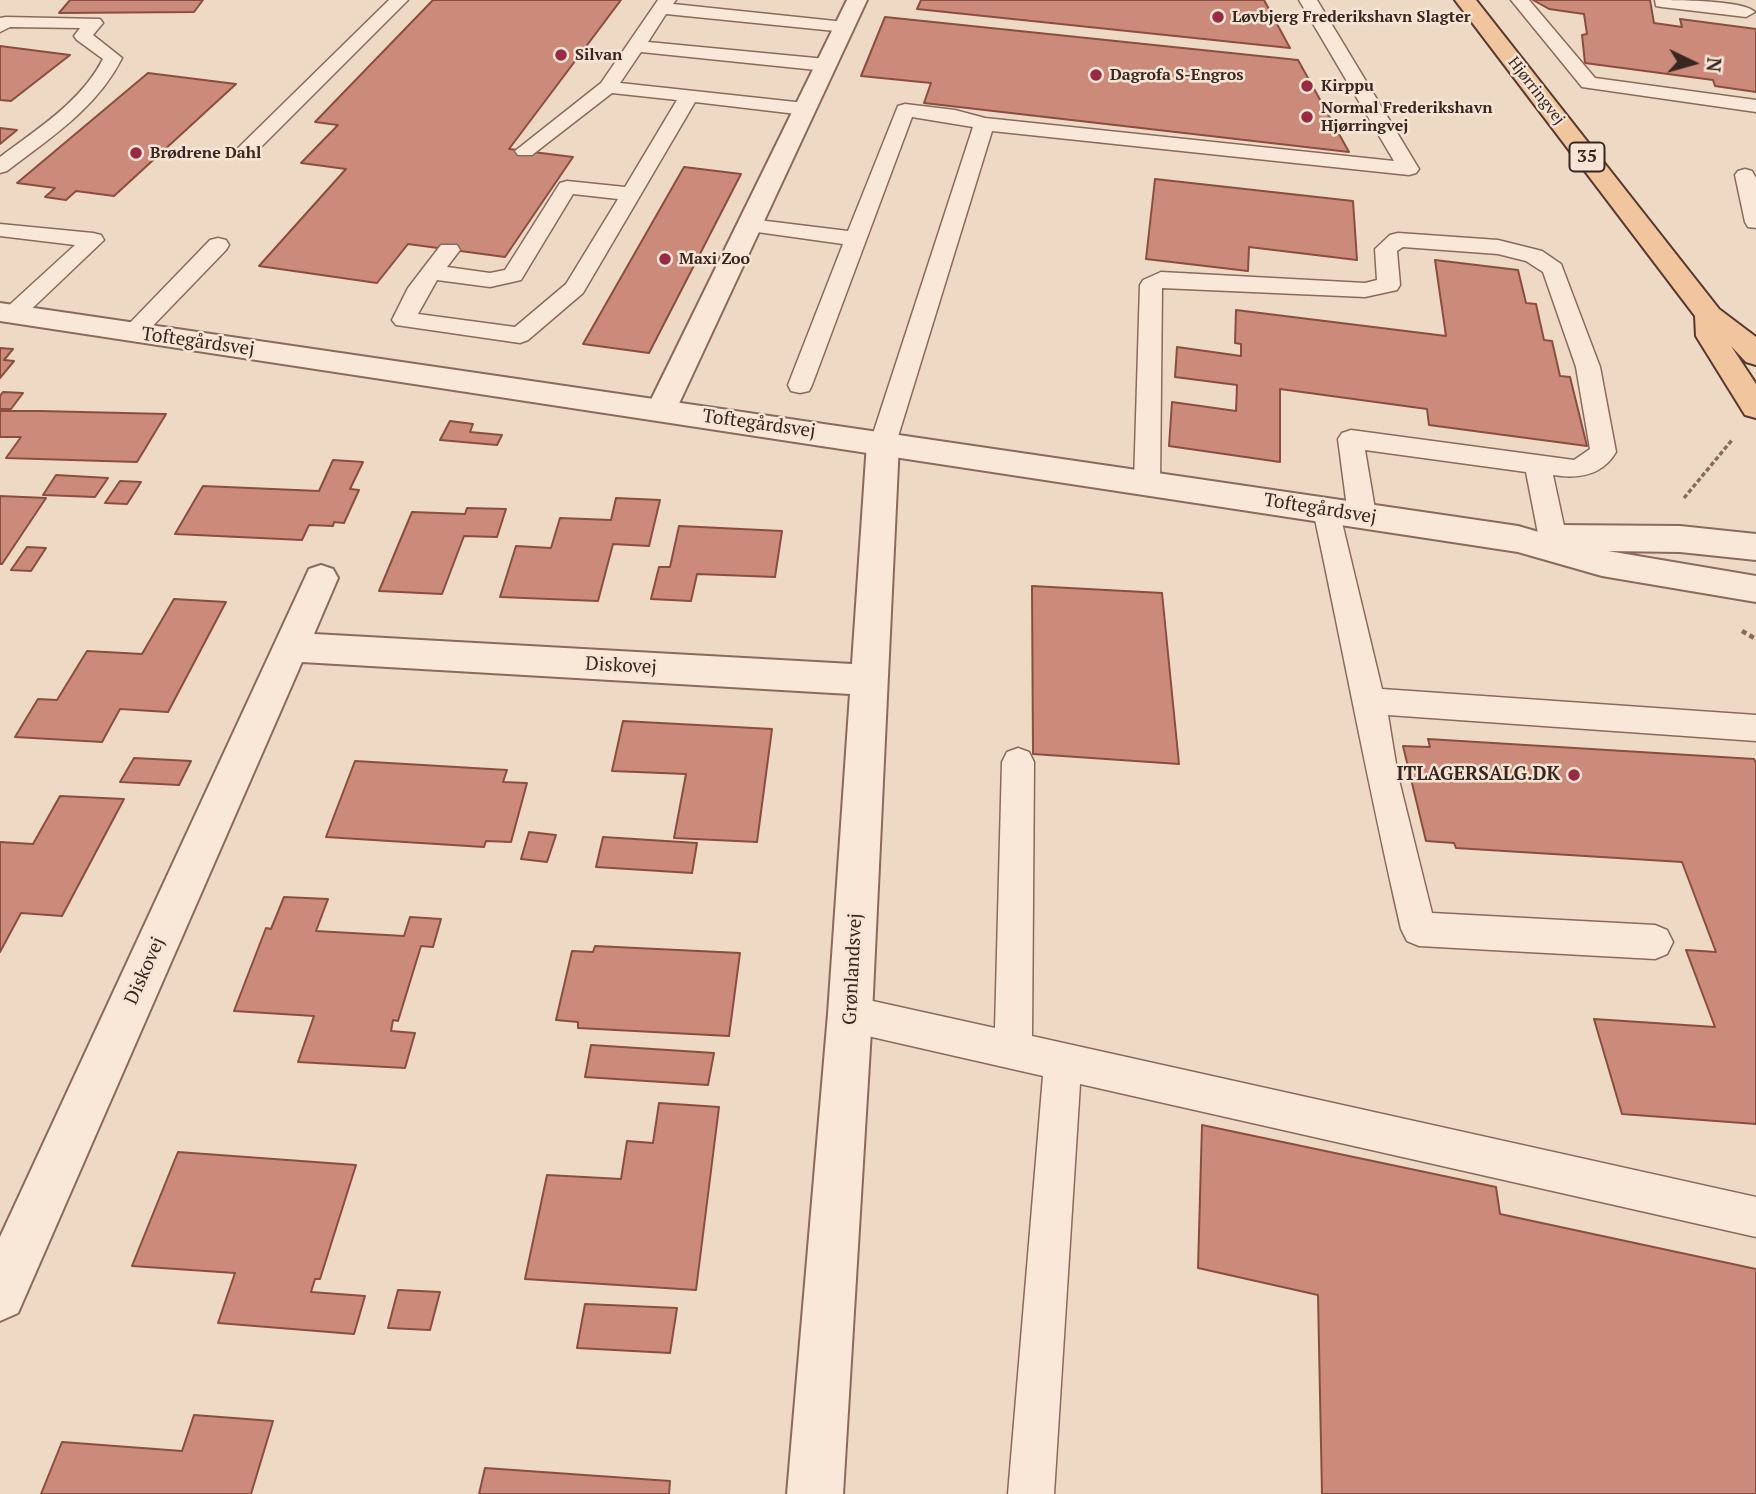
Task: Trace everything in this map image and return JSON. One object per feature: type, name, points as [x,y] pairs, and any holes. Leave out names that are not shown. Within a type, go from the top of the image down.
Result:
[{"type":"main road","name":"Hjørringvej","points":[[1465,0],[1709,315],[1740,338],[1756,355]]},
{"type":"main road","name":"Hjørringvej","points":[[1709,315],[1710,336],[1756,408]]},
{"type":"street","points":[[661,410],[857,0]]},
{"type":"street","name":"Toftegårdsvej","points":[[7,313],[1518,539],[1554,543],[1680,539],[1756,547]]},
{"type":"street","name":"Grønlandsvej","points":[[815,1494],[850,1014],[883,443]]},
{"type":"street","name":"Toftegårdsvej","points":[[1554,543],[1602,563],[1756,589]]},
{"type":"street","name":"Diskovej","points":[[0,1295],[321,578]]},
{"type":"street","name":"Diskovej","points":[[290,647],[868,680]]},
{"type":"lane","points":[[245,152],[399,0]]},
{"type":"lane","points":[[800,385],[905,110],[955,116],[984,124],[1409,169],[1308,0]]},
{"type":"lane","points":[[1520,0],[1588,83],[1756,106]]},
{"type":"lane","points":[[1662,2],[1746,10]]},
{"type":"lane","points":[[525,151],[608,88],[664,4],[845,27]]},
{"type":"lane","points":[[0,27],[6,22],[94,23],[83,36],[113,58],[106,76],[74,107],[0,167]]},
{"type":"lane","points":[[637,46],[826,65]]},
{"type":"lane","points":[[608,88],[805,109]]},
{"type":"lane","points":[[449,250],[419,288],[404,320],[520,335],[575,288],[689,97]]},
{"type":"lane","points":[[883,443],[984,124]]},
{"type":"lane","points":[[1745,175],[1756,222]]},
{"type":"lane","points":[[432,272],[490,280],[513,275],[567,187],[631,194]]},
{"type":"lane","points":[[750,225],[856,239]]},
{"type":"lane","points":[[0,230],[93,240],[7,313]]},
{"type":"lane","points":[[1147,483],[1151,285],[1161,279],[1365,290],[1389,285],[1386,249],[1398,240],[1498,247],[1534,256],[1553,268],[1588,367],[1603,452],[1589,464],[1575,469],[1351,439],[1362,515]]},
{"type":"lane","points":[[134,332],[218,244]]},
{"type":"lane","points":[[1538,464],[1554,543]]},
{"type":"lane","points":[[1326,510],[1370,701],[1382,776],[1419,929],[1655,942]]},
{"type":"lane","points":[[1370,701],[1756,727]]},
{"type":"lane","points":[[1013,1049],[1017,762]]},
{"type":"lane","points":[[850,1014],[1756,1217]]},
{"type":"lane","points":[[1031,1494],[1063,1063]]},
{"type":"building","points":[[70,0],[203,0],[194,12],[59,13]]},
{"type":"building","points":[[433,0],[621,0],[509,149],[573,157],[505,257],[408,244],[377,283],[259,266],[346,169],[301,163],[338,125],[315,122]]},
{"type":"building","points":[[921,0],[1264,0],[1290,48],[917,9]]},
{"type":"building","points":[[1533,0],[1650,0],[1654,23],[1682,27],[1680,19],[1756,29],[1756,92],[1715,86],[1713,80],[1585,63],[1582,35],[1587,34],[1584,14],[1549,9]]},
{"type":"building","points":[[885,17],[1298,60],[1349,152],[924,103],[931,83],[861,76]]},
{"type":"building","points":[[0,46],[70,55],[11,101],[0,100]]},
{"type":"building","points":[[148,73],[236,84],[114,196],[76,191],[66,200],[45,197],[55,188],[17,183]]},
{"type":"building","points":[[0,128],[17,130],[0,144]]},
{"type":"building","name":"Maxi Zoo","points":[[684,167],[741,174],[649,353],[583,344]]},
{"type":"building","points":[[1155,179],[1353,201],[1357,260],[1249,247],[1248,271],[1146,259]]},
{"type":"building","points":[[1435,260],[1518,270],[1526,303],[1536,304],[1544,340],[1552,341],[1560,376],[1570,377],[1587,446],[1429,425],[1427,409],[1280,389],[1280,462],[1169,446],[1172,402],[1236,411],[1237,385],[1175,377],[1177,347],[1241,356],[1241,344],[1235,343],[1236,310],[1446,336]]},
{"type":"building","points":[[0,348],[13,349],[4,360],[14,361],[0,378]]},
{"type":"building","points":[[3,392],[23,393],[11,409],[0,409],[0,396]]},
{"type":"building","points":[[0,411],[166,414],[137,462],[6,458],[21,437],[0,437]]},
{"type":"building","points":[[450,421],[473,424],[470,432],[502,435],[497,445],[440,440]]},
{"type":"building","points":[[333,460],[363,462],[350,489],[359,490],[344,523],[334,522],[333,526],[309,525],[302,540],[175,534],[203,486],[319,491]]},
{"type":"building","points":[[56,475],[108,478],[95,497],[43,495]]},
{"type":"building","points":[[120,481],[141,482],[127,504],[105,503]]},
{"type":"building","points":[[0,496],[46,498],[2,564],[0,564]]},
{"type":"building","points":[[616,498],[660,500],[649,546],[613,544],[598,601],[500,597],[516,546],[551,548],[560,518],[611,520]]},
{"type":"building","points":[[467,508],[506,509],[497,537],[464,536],[442,594],[379,591],[412,512],[465,514]]},
{"type":"building","points":[[679,526],[782,531],[775,577],[697,574],[691,601],[651,599],[659,567],[670,567]]},
{"type":"building","points":[[27,547],[46,548],[31,571],[11,570]]},
{"type":"building","points":[[1032,586],[1162,593],[1179,764],[1033,754]]},
{"type":"building","points":[[174,599],[226,602],[168,712],[120,709],[102,742],[15,737],[38,699],[57,700],[87,651],[142,654]]},
{"type":"building","points":[[623,721],[772,729],[757,842],[674,838],[686,774],[612,771]]},
{"type":"building","points":[[1428,739],[1754,759],[1756,1124],[1622,1114],[1594,1019],[1715,1027],[1686,950],[1716,952],[1682,862],[1456,848],[1454,843],[1426,841],[1403,746],[1430,747]]},
{"type":"building","points":[[134,758],[191,761],[179,785],[120,782]]},
{"type":"building","points":[[355,761],[507,770],[503,782],[527,783],[511,842],[486,841],[484,847],[326,837]]},
{"type":"building","points":[[60,796],[124,799],[62,916],[21,913],[0,952],[0,842],[33,844]]},
{"type":"building","points":[[529,832],[556,835],[547,862],[521,859]]},
{"type":"building","points":[[603,837],[697,843],[692,873],[596,867]]},
{"type":"building","points":[[284,897],[328,899],[316,931],[404,936],[410,917],[441,919],[433,947],[421,946],[398,1021],[393,1020],[391,1031],[415,1033],[405,1068],[298,1062],[314,1016],[234,1011],[266,928],[271,929]]},
{"type":"building","points":[[595,946],[740,953],[729,1036],[578,1028],[578,1022],[556,1020],[572,951],[593,952]]},
{"type":"building","points":[[591,1045],[714,1053],[708,1085],[585,1077]]},
{"type":"building","points":[[659,1103],[719,1107],[696,1290],[525,1279],[547,1175],[621,1179],[627,1141],[653,1143]]},
{"type":"building","points":[[1202,1125],[1496,1187],[1500,1214],[1756,1269],[1756,1494],[1322,1494],[1318,1295],[1198,1268]]},
{"type":"building","points":[[178,1152],[356,1165],[320,1279],[315,1279],[311,1292],[365,1296],[354,1334],[218,1323],[235,1273],[132,1266]]},
{"type":"building","points":[[398,1290],[440,1292],[430,1330],[388,1328]]},
{"type":"building","points":[[585,1304],[677,1308],[670,1353],[577,1348]]},
{"type":"building","points":[[194,1415],[273,1421],[251,1494],[41,1494],[62,1442],[182,1451]]},
{"type":"building","points":[[485,1468],[670,1481],[669,1494],[479,1494]]},
{"type":"place","name":"Løvbjerg Frederikshavn Slagter","points":[[1218,17]]},
{"type":"place","name":"Silvan","points":[[561,55]]},
{"type":"place","name":"Dagrofa S-Engros","points":[[1096,75]]},
{"type":"place","name":"Kirppu","points":[[1307,86]]},
{"type":"place","name":"Normal Frederikshavn Hjørringvej","points":[[1307,117]]},
{"type":"place","name":"Brødrene Dahl","points":[[136,153]]},
{"type":"place","name":"Maxi Zoo","points":[[665,259]]},
{"type":"place","name":"ITLAGERSALG.DK","points":[[1574,775]]}]
